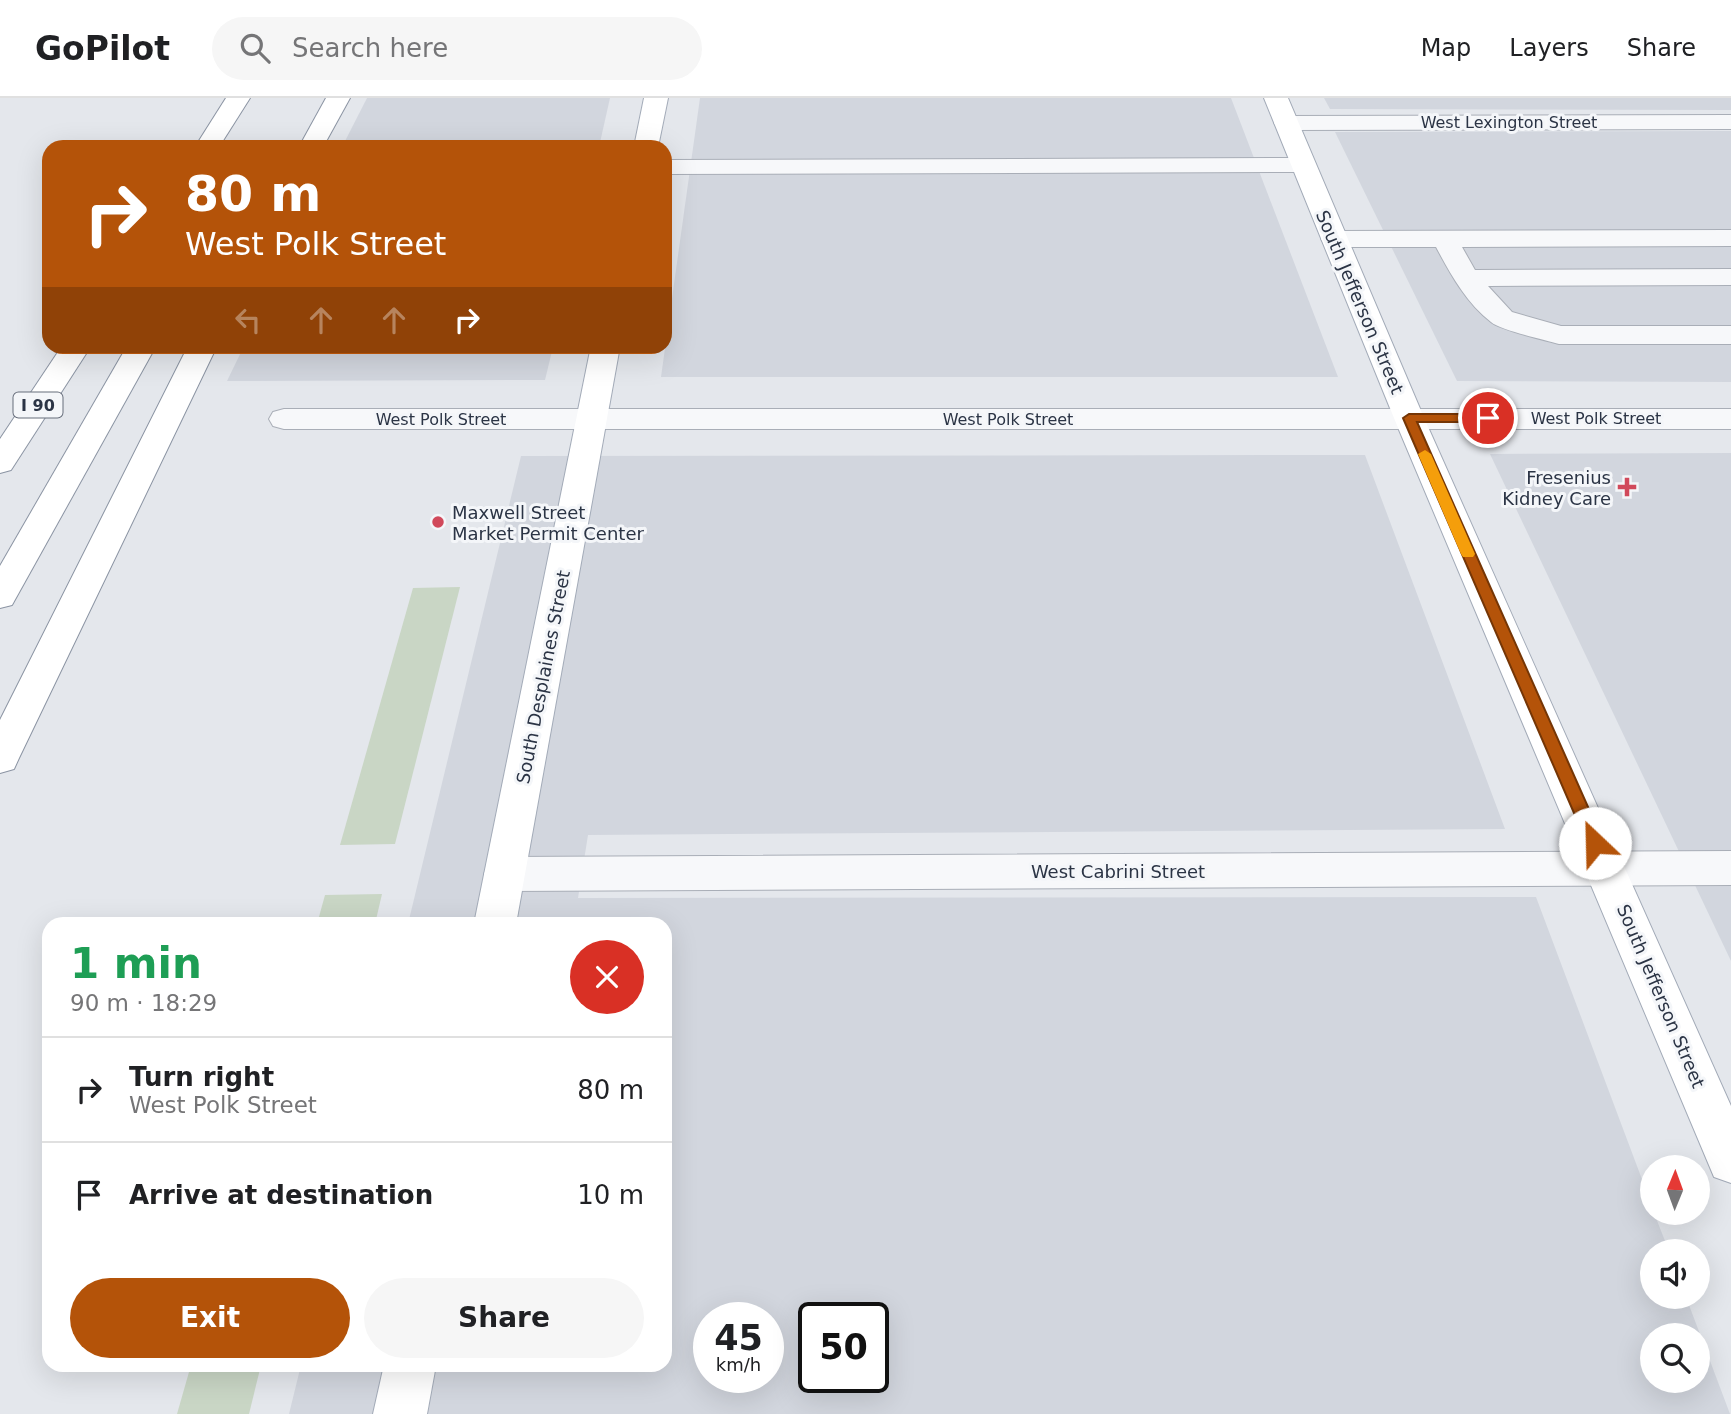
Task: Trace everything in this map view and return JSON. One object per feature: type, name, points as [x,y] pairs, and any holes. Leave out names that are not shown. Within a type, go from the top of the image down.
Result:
[{"type":"main road","points":[[211,140],[238,98]]},
{"type":"main road","points":[[316,140],[338,98]]},
{"type":"main road","points":[[647,140],[656,98]]},
{"type":"main road","name":"South Jefferson Street","points":[[1276,98],[1409,418],[1731,1160]]},
{"type":"main road","name":"I 90","points":[[0,463],[72,354]]},
{"type":"main road","points":[[0,596],[137,354]]},
{"type":"main road","points":[[0,758],[199,354]]},
{"type":"main road","name":"South Desplaines Street","points":[[496,917],[604,354]]},
{"type":"main road","points":[[400,1414],[409,1372]]},
{"type":"street","points":[[1526,98],[1542,122]]},
{"type":"street","name":"West Lexington Street","points":[[1286,123],[1731,122]]},
{"type":"street","points":[[672,167],[1304,165]]},
{"type":"street","points":[[1334,239],[1731,238]]},
{"type":"street","points":[[1445,239],[1466,278],[1502,318],[1559,335],[1731,335]]},
{"type":"street","points":[[1466,278],[1731,277]]},
{"type":"street","name":"West Polk Street","points":[[284,419],[1731,419]]},
{"type":"street","name":"West Cabrini Street","points":[[505,874],[1731,868]]},
{"type":"shaded area","points":[[367,98],[610,98],[601,140],[346,140]]},
{"type":"shaded area","points":[[700,98],[1231,98],[1338,377],[661,377],[664,354],[672,354],[672,298]]},
{"type":"shaded area","points":[[1324,98],[1731,98],[1731,110],[1330,109]]},
{"type":"shaded area","points":[[1731,131],[1731,382],[1457,381],[1335,132]]},
{"type":"shaded area","points":[[240,354],[551,354],[545,380],[227,381]]},
{"type":"shaded area","points":[[1731,453],[1731,961],[1490,454]]},
{"type":"shaded area","points":[[1365,455],[1505,829],[588,835],[578,898],[1536,897],[1640,1174],[1640,1225],[1659,1225],[1664,1239],[1640,1239],[1640,1309],[1691,1309],[1696,1323],[1640,1323],[1640,1393],[1710,1393],[1710,1361],[1730,1414],[289,1414],[299,1372],[672,1372],[672,917],[410,917],[521,456]]},
{"type":"green space","points":[[460,587],[395,844],[340,845],[413,588]]},
{"type":"green space","points":[[382,894],[377,917],[319,917],[325,895]]},
{"type":"green space","points":[[189,1372],[259,1372],[249,1414],[177,1414]]},
{"type":"slow traffic","points":[[1425,454],[1468,554]]},
{"type":"place","name":"Fresenius Kidney Care","points":[[1627,487]]},
{"type":"place","name":"Maxwell Street Market Permit Center","points":[[438,522]]},
{"type":"route","points":[[1488,418],[1409,418],[1595,843]]}]
